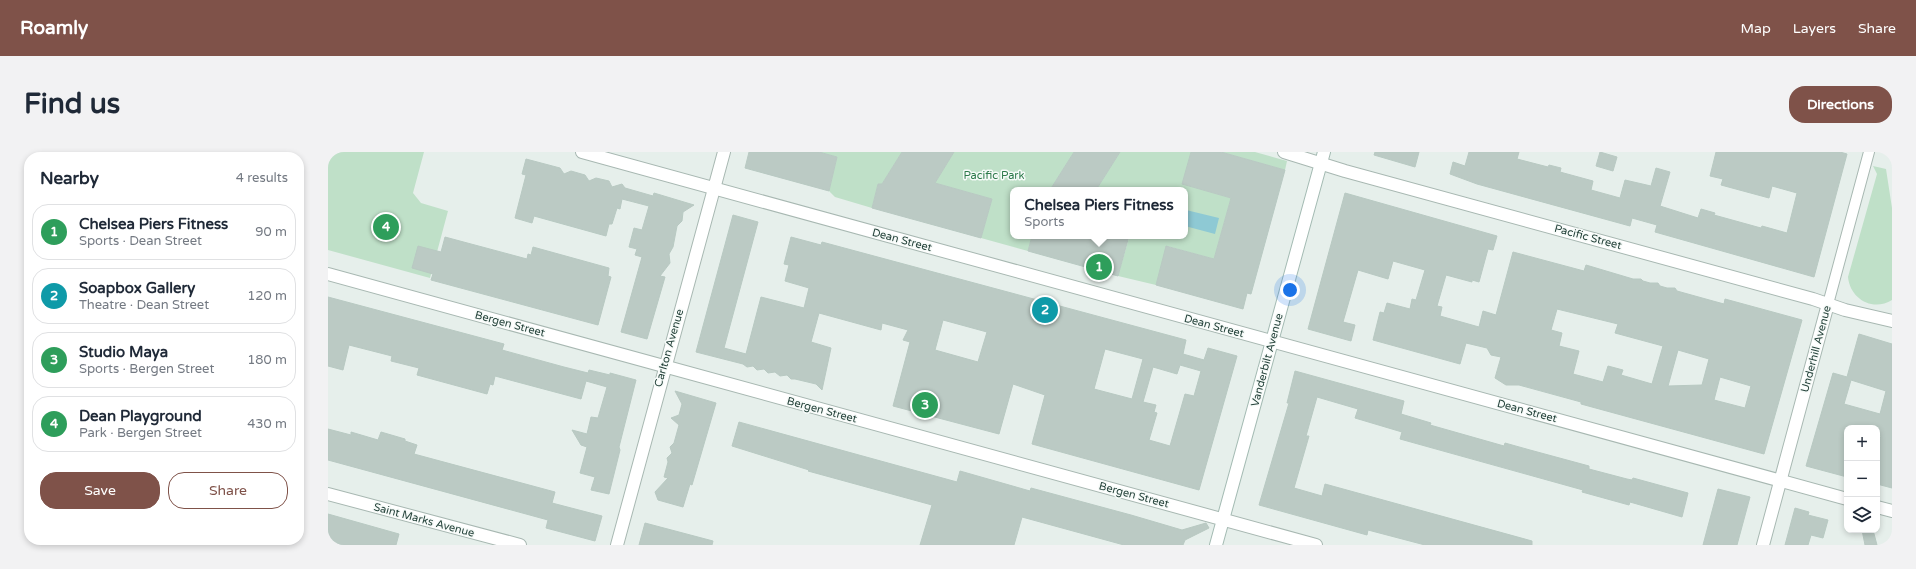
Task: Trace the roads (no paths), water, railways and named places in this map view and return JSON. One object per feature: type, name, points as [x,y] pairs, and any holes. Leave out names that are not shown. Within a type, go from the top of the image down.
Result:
[{"type":"street","name":"Dean Street","points":[[582,152],[1844,498]]},
{"type":"street","name":"Carlton Avenue","points":[[616,545],[724,152]]},
{"type":"street","name":"Pacific Street","points":[[1284,152],[1323,158],[1828,304],[1892,321]]},
{"type":"street","name":"Underhill Avenue","points":[[1763,545],[1869,152]]},
{"type":"street","name":"Vanderbilt Avenue","points":[[1216,545],[1271,341],[1323,158]]},
{"type":"street","name":"Bergen Street","points":[[328,274],[1316,545]]},
{"type":"street","name":"Saint Marks Avenue","points":[[328,494],[520,545]]},
{"type":"street","points":[[1880,508],[1892,512]]},
{"type":"water","points":[[1188,210],[1219,218],[1215,234],[1188,227]]},
{"type":"place","name":"Dean Playground","points":[[386,227]]},
{"type":"place","name":"Chelsea Piers Fitness","points":[[1099,267]]},
{"type":"place","name":"Soapbox Gallery","points":[[1045,310]]},
{"type":"place","name":"Studio Maya","points":[[925,405]]},
{"type":"park label","name":"Pacific Park","points":[[994,175]]}]
